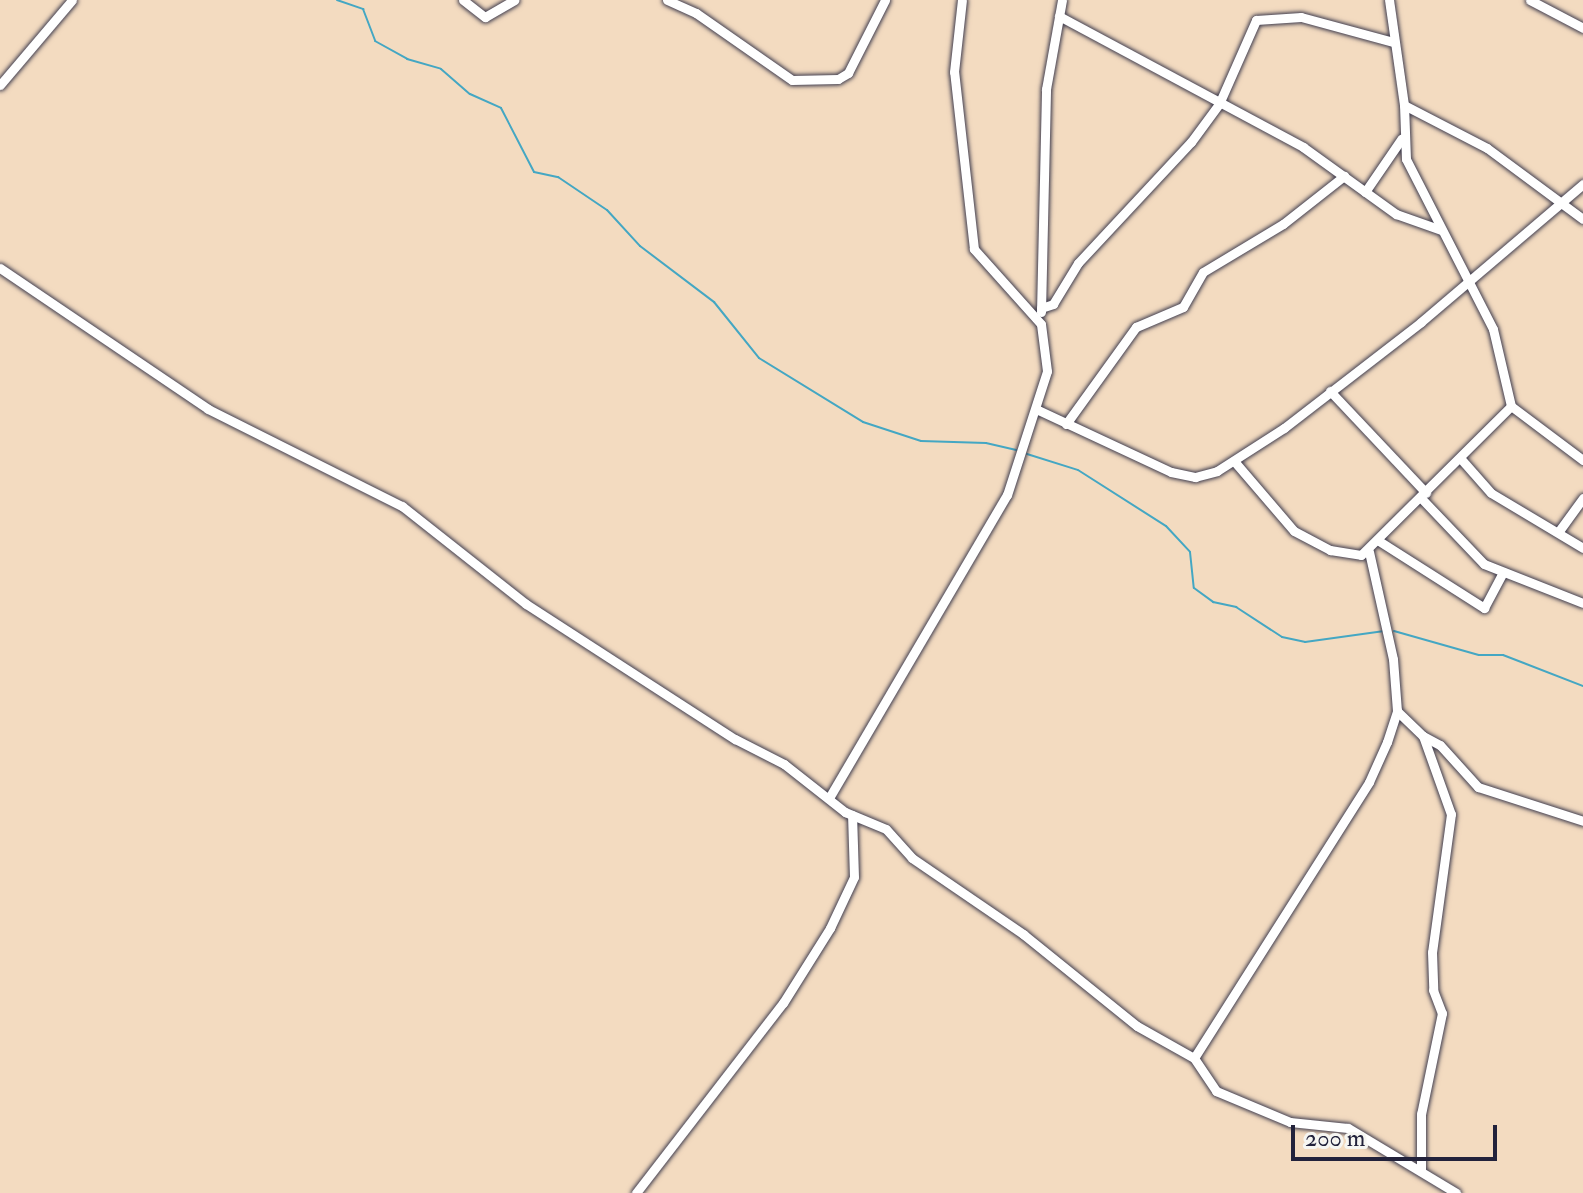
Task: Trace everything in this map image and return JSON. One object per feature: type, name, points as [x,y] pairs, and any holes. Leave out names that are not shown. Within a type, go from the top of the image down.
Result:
[{"type":"street","points":[[0,85],[72,0]]},
{"type":"street","points":[[463,0],[485,17],[514,0]]},
{"type":"street","points":[[667,0],[696,13],[792,80],[838,79],[848,73],[885,0]]},
{"type":"street","points":[[962,0],[954,72],[974,249],[1041,324]]},
{"type":"street","points":[[829,798],[990,528],[1013,482],[1036,409],[1047,371],[1041,324],[1044,123],[1062,0]]},
{"type":"street","points":[[1389,0],[1404,105],[1403,137],[1410,170],[1501,349],[1511,406],[1583,460]]},
{"type":"street","points":[[1530,0],[1583,28]]},
{"type":"street","points":[[1059,16],[1303,147],[1410,221],[1441,230]]},
{"type":"street","points":[[1041,308],[1055,300],[1078,263],[1191,142],[1219,104],[1249,30],[1260,17],[1301,17],[1393,42]]},
{"type":"street","points":[[1404,105],[1487,148],[1583,219]]},
{"type":"street","points":[[1365,192],[1403,137]]},
{"type":"street","points":[[1066,424],[1136,327],[1183,307],[1203,272],[1283,224],[1344,176]]},
{"type":"street","points":[[1036,409],[1184,476],[1205,475],[1234,461],[1330,391],[1468,284],[1583,184]]},
{"type":"street","points":[[0,268],[208,409],[402,506],[526,604],[735,739],[784,764],[852,815],[886,829],[912,858],[1023,934],[1137,1026],[1194,1058],[1209,1084],[1225,1096],[1290,1122],[1348,1128],[1421,1169],[1456,1193]]},
{"type":"street","points":[[1330,391],[1477,559],[1502,574],[1583,603]]},
{"type":"street","points":[[1234,461],[1263,501],[1304,537],[1341,554],[1369,552],[1511,406]]},
{"type":"street","points":[[1461,459],[1491,493],[1583,548]]},
{"type":"street","points":[[1559,531],[1583,498]]},
{"type":"street","points":[[1379,541],[1484,608],[1502,574]]},
{"type":"street","points":[[1194,1058],[1369,782],[1397,711],[1390,640],[1369,552]]},
{"type":"street","points":[[1397,711],[1423,736],[1440,745],[1478,787],[1583,821]]},
{"type":"street","points":[[1421,1169],[1421,1114],[1442,1013],[1433,990],[1432,952],[1451,814],[1423,736]]},
{"type":"street","points":[[636,1193],[783,1003],[830,928],[854,877],[852,815]]},
{"type":"waterway","points":[[337,0],[363,9],[375,41],[407,59],[441,69],[470,94],[501,108],[534,172],[558,177],[607,210],[640,246],[714,302],[759,358],[863,422],[921,441],[986,443],[1016,450]]},
{"type":"waterway","points":[[1027,454],[1078,470],[1166,526],[1190,552],[1194,588],[1213,602],[1236,607],[1282,637],[1305,642],[1384,631]]},
{"type":"waterway","points":[[1394,631],[1479,655],[1503,655],[1583,686]]}]
